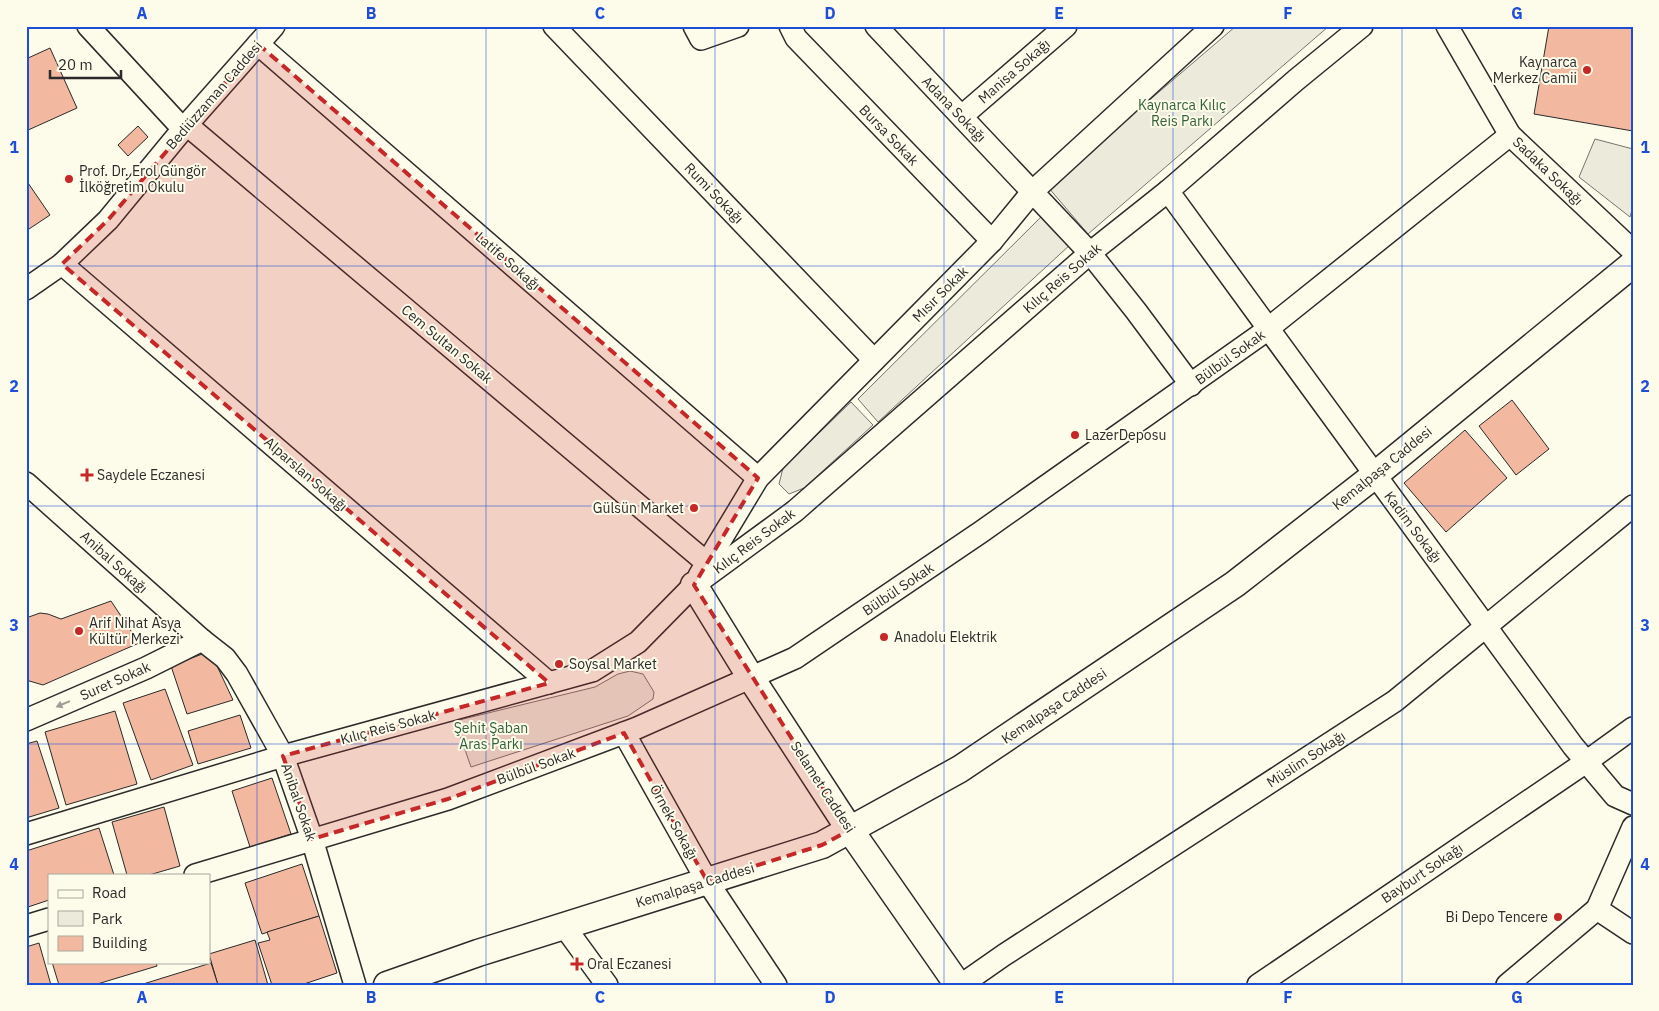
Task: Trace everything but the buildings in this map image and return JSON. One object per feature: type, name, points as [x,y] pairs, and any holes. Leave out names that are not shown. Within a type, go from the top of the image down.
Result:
[{"type":"street","name":"Bediüzzaman Caddesi","points":[[26,289],[62,264],[108,220],[185,127],[274,26]]},
{"type":"street","name":"Rumi Sokağı","points":[[554,26],[874,360]]},
{"type":"street","points":[[694,26],[701,39],[738,26]]},
{"type":"street","name":"Bursa Sokak","points":[[790,26],[796,38],[992,241]]},
{"type":"street","name":"Adana Sokağı","points":[[876,26],[1090,253],[1191,384]]},
{"type":"street","name":"Manisa Sokağı","points":[[962,116],[1066,26]]},
{"type":"street","name":"Mısır Sokak","points":[[694,585],[758,478],[992,241],[1033,191],[1213,26]]},
{"type":"street","name":"Kılıç Reis Sokak","points":[[26,834],[283,756],[592,671],[638,642],[694,585],[795,511],[1090,253],[1168,191],[1296,80],[1362,26]]},
{"type":"street","name":"Sadaka Sokağı","points":[[1447,26],[1510,136],[1633,251]]},
{"type":"street","name":"Cem Sultan Sokak","points":[[91,27],[185,127],[708,563]]},
{"type":"street","name":"Latife Sokağı","points":[[258,44],[758,478]]},
{"type":"street","name":"Bülbül Sokak","points":[[198,874],[448,799],[624,733],[794,658],[981,532],[1268,329],[1510,136]]},
{"type":"street","name":"Kadim Sokağı","points":[[1168,191],[1586,762],[1616,796],[1633,804]]},
{"type":"street","name":"Alparslan Sokağı","points":[[62,264],[549,683]]},
{"type":"street","name":"Kemalpaşa Caddesi","points":[[387,985],[478,952],[822,845],[960,769],[1235,584],[1375,476],[1633,264]]},
{"type":"street","name":"Anibal Sokağı","points":[[26,483],[202,640]]},
{"type":"street","name":"Müslim Sokağı","points":[[960,985],[1012,949],[1395,701],[1631,512]]},
{"type":"street","name":"Selamet Caddesi","points":[[694,585],[751,678],[850,830],[960,985]]},
{"type":"street","name":"Suret Sokak","points":[[26,720],[146,668],[202,640]]},
{"type":"street","name":"Anibal Sokak","points":[[202,640],[225,658],[237,674],[283,756],[312,840],[355,985]]},
{"type":"street","name":"Bayburt Sokağı","points":[[1258,985],[1633,728]]},
{"type":"street","name":"Örnek Sokağı","points":[[624,733],[707,881],[776,985]]},
{"type":"street","points":[[1507,985],[1597,909],[1633,827]]},
{"type":"street","points":[[1597,909],[1633,933]]},
{"type":"street","points":[[26,926],[48,919]]},
{"type":"street","points":[[564,926],[607,985]]},
{"type":"highlighted area","points":[[258,44],[758,478],[694,585],[850,830],[822,845],[707,881],[624,733],[448,799],[312,839],[283,756],[549,683],[62,264],[108,220]]},
{"type":"green space","name":"Kaynarca Kılıç Reis Parkı","points":[[1236,26],[1329,26],[1088,234],[1048,187]]},
{"type":"green space","points":[[1595,139],[1633,149],[1633,206],[1630,217],[1579,177]]},
{"type":"green space","points":[[851,402],[873,425],[804,488],[789,494],[779,484],[783,468]]},
{"type":"green space","name":"Şehit Şaban Aras Parkı","points":[[630,671],[643,674],[654,692],[653,699],[628,716],[471,767],[455,721],[595,687],[618,674]]},
{"type":"shaded area","points":[[1045,213],[1072,243],[878,422],[858,399]]},
{"type":"place","name":"Kaynarca Merkez Camii","points":[[1587,70]]},
{"type":"place","name":"Prof. Dr. Erol Güngör İlköğretim Okulu","points":[[69,179]]},
{"type":"place","name":"LazerDeposu","points":[[1075,435]]},
{"type":"place","name":"Saydele Eczanesi","points":[[87,475]]},
{"type":"place","name":"Gülsün Market","points":[[694,508]]},
{"type":"place","name":"Arif Nihat Asya Kültür Merkezi","points":[[79,631]]},
{"type":"place","name":"Anadolu Elektrik","points":[[884,637]]},
{"type":"place","name":"Soysal Market","points":[[559,664]]},
{"type":"place","name":"Bi Depo Tencere","points":[[1558,917]]},
{"type":"place","name":"Oral Eczanesi","points":[[577,964]]}]
